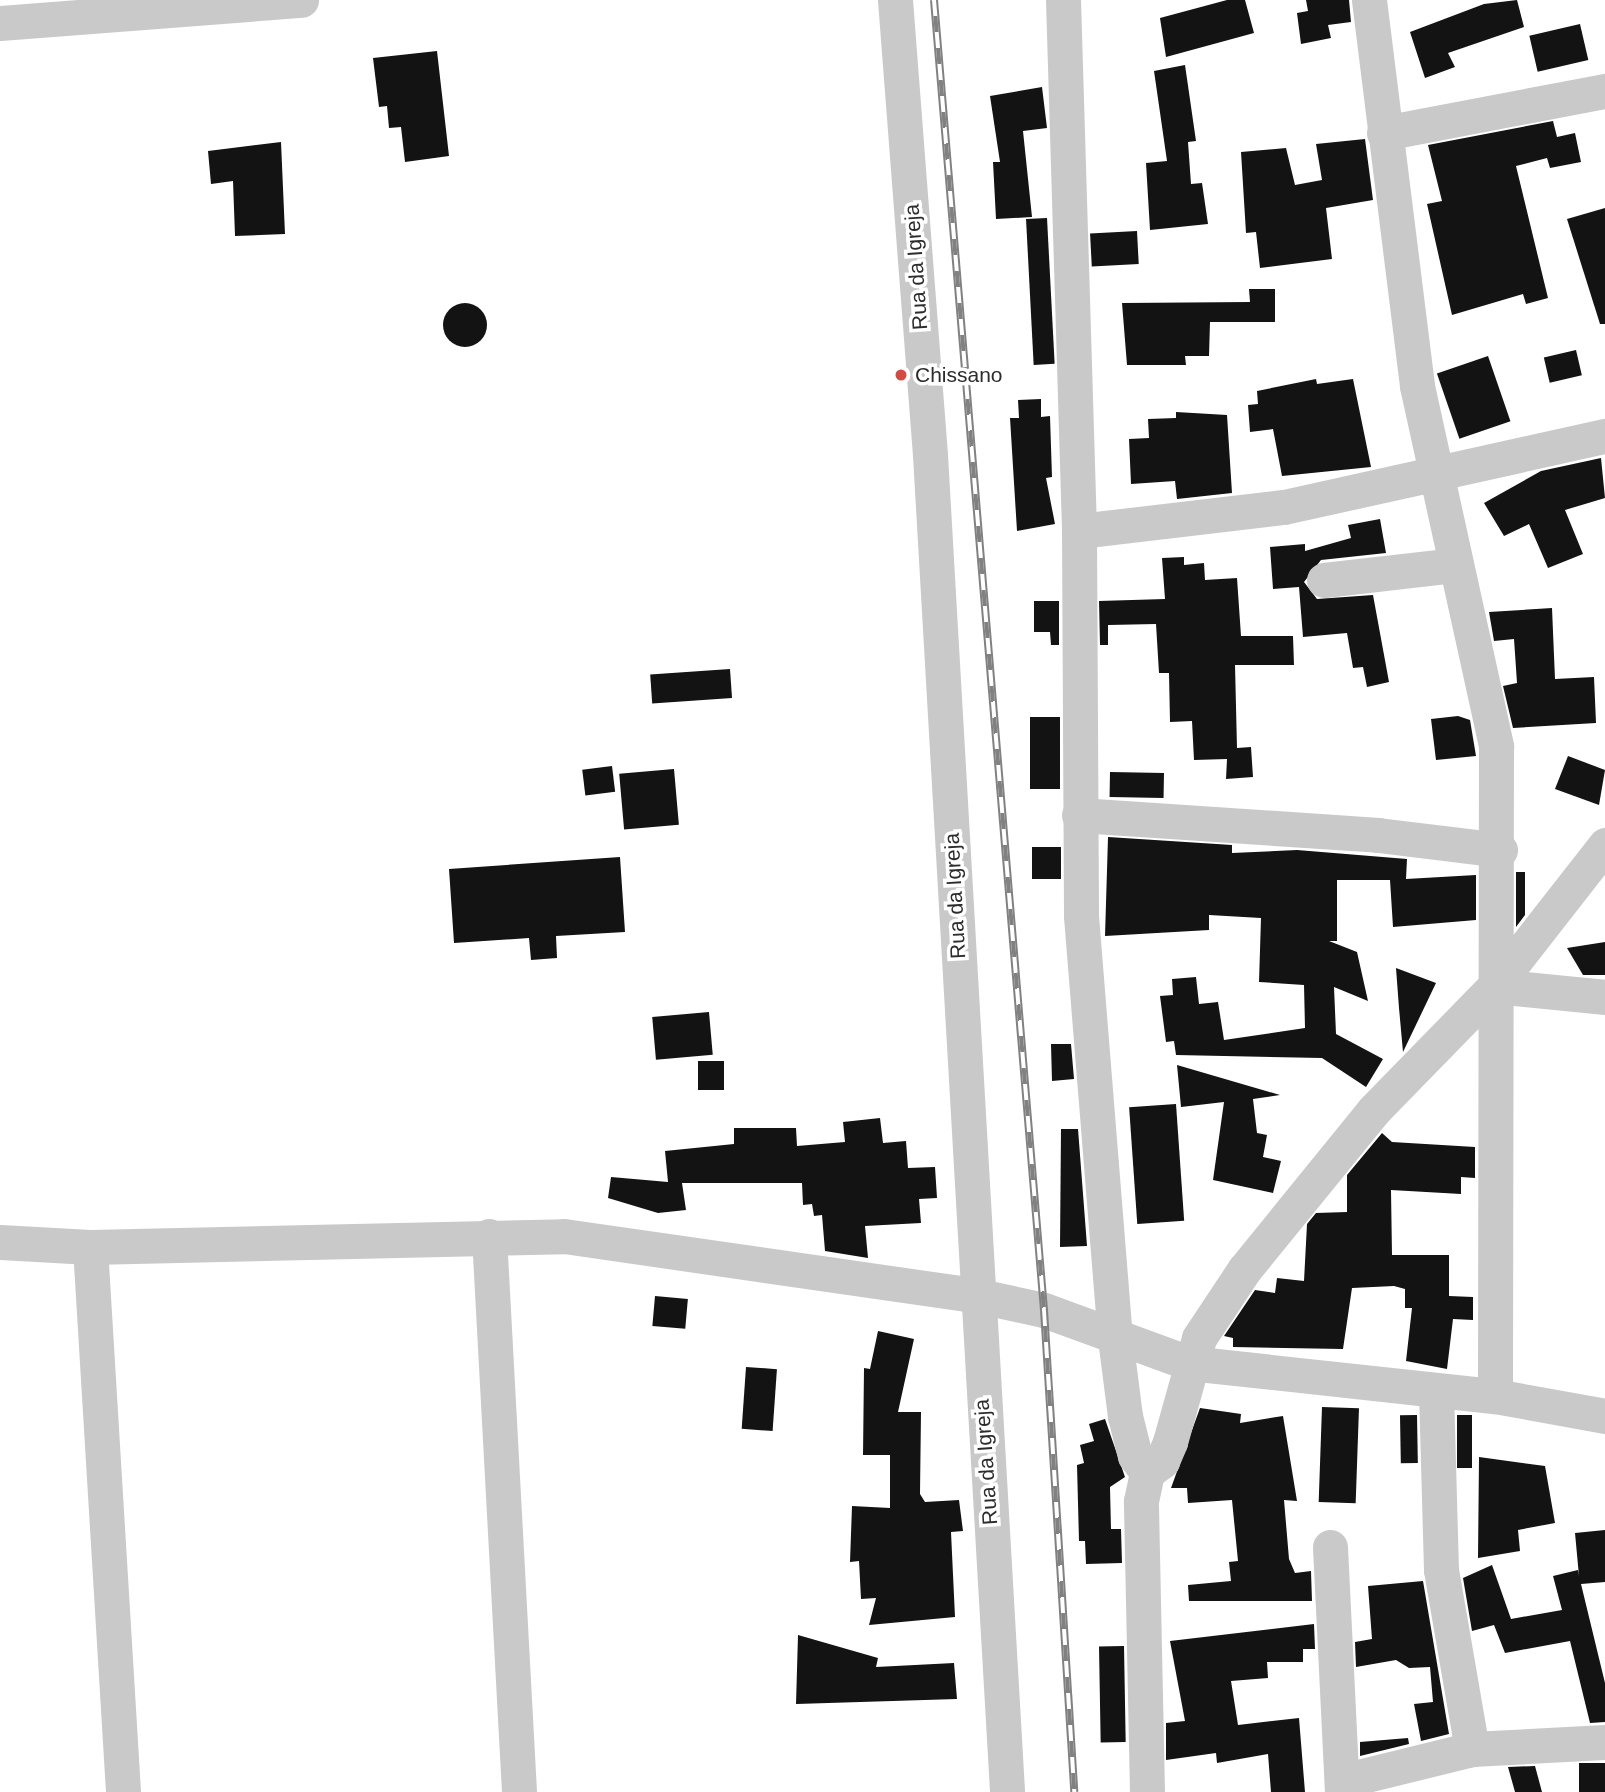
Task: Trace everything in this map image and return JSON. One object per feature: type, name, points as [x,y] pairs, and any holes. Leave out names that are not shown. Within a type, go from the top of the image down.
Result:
[{"type":"street","points":[[0,23],[301,0]]},
{"type":"street","name":"Rua da Igreja","points":[[895,0],[930,454],[975,1296],[1007,1792]]},
{"type":"street","points":[[1063,0],[1079,531],[1079,816],[1115,1338],[1125,1416],[1135,1456],[1147,1472],[1139,1536],[1147,1792]]},
{"type":"street","points":[[1369,0],[1384,133],[1434,475],[1496,746],[1500,850],[1495,986],[1495,1396]]},
{"type":"street","points":[[1384,133],[1605,91]]},
{"type":"street","points":[[1079,531],[1284,508],[1605,436]]},
{"type":"street","points":[[1324,580],[1455,565]]},
{"type":"street","points":[[1079,816],[1378,835],[1500,850]]},
{"type":"street","points":[[1147,1472],[1162,1461],[1170,1442],[1189,1363],[1244,1270],[1374,1110],[1495,986],[1605,845]]},
{"type":"street","points":[[1495,986],[1605,998]]},
{"type":"street","points":[[489,1236],[519,1792]]},
{"type":"street","points":[[0,1242],[90,1247],[564,1236],[975,1296],[1044,1310],[1189,1363],[1495,1396],[1605,1416]]},
{"type":"street","points":[[90,1247],[123,1792]]},
{"type":"street","points":[[1436,1391],[1441,1570],[1472,1749]]},
{"type":"street","points":[[1330,1547],[1342,1787],[1472,1749],[1605,1742]]},
{"type":"building","points":[[1227,0],[1245,0],[1254,33],[1166,57],[1160,18]]},
{"type":"building","points":[[1306,0],[1349,0],[1351,22],[1328,25],[1331,38],[1301,44],[1297,13],[1308,11]]},
{"type":"building","points":[[1517,0],[1524,27],[1448,53],[1455,67],[1425,78],[1410,32],[1484,4]]},
{"type":"building","points":[[1580,24],[1588,60],[1538,72],[1529,36]]},
{"type":"building","points":[[437,51],[449,156],[405,162],[401,127],[389,128],[387,106],[379,107],[373,58]]},
{"type":"building","points":[[1185,65],[1196,141],[1188,142],[1191,184],[1202,183],[1208,224],[1150,230],[1146,163],[1167,161],[1154,71]]},
{"type":"building","points":[[1042,87],[1047,128],[1023,131],[1032,217],[996,219],[993,162],[1000,162],[990,96]]},
{"type":"building","points":[[1553,121],[1557,137],[1575,133],[1581,162],[1550,168],[1547,158],[1516,166],[1548,298],[1526,304],[1523,294],[1452,315],[1427,204],[1442,201],[1428,145]]},
{"type":"building","points":[[1365,139],[1373,200],[1326,208],[1332,259],[1260,268],[1256,232],[1246,233],[1241,152],[1286,148],[1295,185],[1322,180],[1316,144]]},
{"type":"building","points":[[281,142],[285,234],[235,236],[233,181],[211,184],[208,151]]},
{"type":"building","points":[[1605,208],[1605,324],[1600,324],[1567,219]]},
{"type":"building","points":[[1047,218],[1055,364],[1034,365],[1026,219]]},
{"type":"building","points":[[1137,231],[1139,264],[1092,266],[1090,233]]},
{"type":"building","points":[[1249,289],[1275,289],[1275,322],[1210,322],[1209,356],[1185,356],[1186,365],[1127,365],[1122,303],[1250,302]]},
{"type":"building","points":[[465,303],[481,309],[487,325],[481,341],[465,347],[449,341],[443,325],[449,309]]},
{"type":"building","points":[[1576,350],[1582,375],[1550,383],[1544,357]]},
{"type":"building","points":[[1488,356],[1510,421],[1459,439],[1437,374]]},
{"type":"building","points":[[1316,379],[1317,384],[1353,379],[1371,467],[1282,476],[1273,429],[1250,432],[1248,405],[1258,404],[1257,391]]},
{"type":"building","points":[[1041,399],[1041,417],[1050,416],[1052,477],[1046,478],[1055,524],[1017,531],[1010,418],[1019,418],[1018,400]]},
{"type":"building","points":[[1176,412],[1227,415],[1232,493],[1177,499],[1175,481],[1131,484],[1129,439],[1149,438],[1148,419],[1176,418]]},
{"type":"building","points":[[1601,458],[1605,498],[1565,510],[1583,554],[1548,568],[1529,524],[1504,536],[1484,503],[1541,471]]},
{"type":"building","points":[[1380,519],[1386,553],[1321,560],[1304,582],[1317,599],[1373,595],[1389,682],[1367,687],[1363,667],[1353,668],[1347,633],[1303,637],[1299,587],[1273,589],[1270,547],[1305,544],[1305,551],[1351,538],[1348,525]]},
{"type":"building","points":[[1184,557],[1184,565],[1204,563],[1205,580],[1237,578],[1241,636],[1293,636],[1294,665],[1235,665],[1237,748],[1251,747],[1253,777],[1226,779],[1227,759],[1194,760],[1192,721],[1170,722],[1169,673],[1159,673],[1156,624],[1108,625],[1108,645],[1100,645],[1099,601],[1165,599],[1162,558]]},
{"type":"building","points":[[1034,601],[1059,601],[1059,645],[1051,645],[1050,632],[1034,632]]},
{"type":"building","points":[[1552,608],[1555,679],[1594,677],[1596,723],[1513,728],[1503,686],[1517,683],[1514,639],[1494,641],[1489,612]]},
{"type":"building","points":[[730,669],[732,698],[652,704],[650,675]]},
{"type":"building","points":[[1458,716],[1470,720],[1476,756],[1436,760],[1431,719]]},
{"type":"building","points":[[1030,717],[1060,717],[1060,789],[1030,789]]},
{"type":"building","points":[[1568,756],[1605,770],[1599,805],[1555,789]]},
{"type":"building","points":[[612,766],[615,792],[585,795],[582,770]]},
{"type":"building","points":[[674,769],[679,825],[624,830],[619,774]]},
{"type":"building","points":[[1110,772],[1164,773],[1164,798],[1110,797]]},
{"type":"building","points":[[1108,837],[1232,845],[1232,853],[1297,850],[1407,859],[1406,879],[1476,875],[1476,920],[1393,927],[1390,880],[1337,880],[1337,941],[1329,941],[1357,952],[1368,1001],[1334,987],[1336,1034],[1383,1059],[1366,1087],[1322,1058],[1176,1055],[1174,1041],[1166,1042],[1160,996],[1173,995],[1172,979],[1196,977],[1199,1004],[1218,1002],[1224,1040],[1305,1028],[1304,985],[1259,982],[1261,918],[1209,915],[1209,930],[1105,936]]},
{"type":"building","points":[[1032,847],[1061,847],[1061,879],[1032,879]]},
{"type":"building","points":[[620,857],[625,932],[556,936],[557,958],[531,960],[529,938],[454,943],[449,869]]},
{"type":"building","points":[[1516,872],[1525,872],[1525,915],[1516,927]]},
{"type":"building","points":[[1605,942],[1605,975],[1583,975],[1567,948]]},
{"type":"building","points":[[1396,968],[1436,983],[1403,1052],[1399,1008]]},
{"type":"building","points":[[709,1012],[713,1055],[656,1060],[652,1017]]},
{"type":"building","points":[[1051,1044],[1071,1044],[1074,1079],[1052,1081]]},
{"type":"building","points":[[698,1061],[724,1061],[724,1090],[698,1090]]},
{"type":"building","points":[[1177,1065],[1280,1095],[1253,1099],[1257,1133],[1267,1135],[1263,1157],[1281,1161],[1273,1193],[1213,1180],[1224,1102],[1181,1107]]},
{"type":"building","points":[[1176,1104],[1184,1221],[1137,1224],[1129,1107]]},
{"type":"building","points":[[880,1118],[883,1143],[906,1141],[908,1168],[935,1167],[937,1198],[919,1199],[921,1223],[865,1226],[868,1258],[825,1251],[822,1215],[814,1216],[812,1204],[803,1205],[802,1183],[682,1183],[686,1210],[658,1213],[608,1198],[611,1177],[668,1182],[665,1151],[734,1144],[734,1128],[796,1128],[797,1146],[845,1142],[843,1122]]},
{"type":"building","points":[[1061,1129],[1078,1129],[1087,1246],[1060,1247]]},
{"type":"building","points":[[1382,1133],[1392,1142],[1475,1147],[1475,1178],[1461,1177],[1461,1194],[1391,1190],[1392,1255],[1449,1255],[1449,1296],[1473,1297],[1473,1320],[1453,1319],[1447,1369],[1406,1361],[1412,1308],[1405,1308],[1405,1289],[1394,1286],[1352,1288],[1343,1349],[1233,1347],[1233,1338],[1224,1336],[1255,1290],[1275,1293],[1277,1278],[1304,1281],[1307,1224],[1316,1213],[1347,1212],[1347,1175]]},
{"type":"building","points":[[655,1296],[688,1299],[685,1329],[652,1326]]},
{"type":"building","points":[[878,1331],[914,1339],[898,1412],[921,1412],[920,1494],[925,1502],[959,1500],[963,1531],[951,1532],[955,1617],[869,1625],[876,1598],[861,1599],[859,1561],[850,1562],[852,1506],[890,1508],[890,1455],[863,1455],[864,1368],[870,1369]]},
{"type":"building","points":[[746,1367],[777,1369],[773,1431],[742,1429]]},
{"type":"building","points":[[1322,1407],[1359,1408],[1356,1503],[1319,1502]]},
{"type":"building","points":[[1200,1408],[1241,1414],[1240,1423],[1283,1416],[1297,1501],[1284,1500],[1289,1559],[1295,1573],[1311,1571],[1312,1601],[1189,1601],[1188,1585],[1231,1581],[1229,1562],[1238,1561],[1232,1500],[1188,1503],[1187,1488],[1171,1488]]},
{"type":"building","points":[[1400,1415],[1417,1415],[1418,1463],[1401,1463]]},
{"type":"building","points":[[1457,1415],[1472,1415],[1472,1468],[1457,1468]]},
{"type":"building","points":[[1105,1419],[1125,1477],[1110,1487],[1111,1529],[1121,1529],[1122,1563],[1086,1564],[1085,1541],[1079,1541],[1077,1465],[1084,1463],[1080,1445],[1094,1441],[1089,1424]]},
{"type":"building","points":[[1479,1457],[1545,1466],[1555,1523],[1518,1530],[1520,1551],[1478,1558]]},
{"type":"building","points":[[1605,1530],[1605,1582],[1581,1584],[1605,1683],[1605,1722],[1590,1723],[1570,1641],[1505,1653],[1494,1625],[1472,1631],[1463,1578],[1492,1565],[1511,1619],[1562,1610],[1553,1576],[1578,1570],[1579,1576],[1575,1533]]},
{"type":"building","points":[[1423,1581],[1449,1734],[1421,1741],[1414,1704],[1433,1702],[1430,1667],[1409,1668],[1396,1660],[1356,1667],[1355,1642],[1372,1639],[1368,1586]]},
{"type":"building","points":[[1314,1624],[1315,1649],[1303,1649],[1303,1662],[1267,1662],[1268,1678],[1231,1681],[1238,1725],[1299,1718],[1305,1792],[1271,1792],[1268,1754],[1217,1763],[1216,1753],[1166,1760],[1166,1723],[1185,1721],[1170,1641]]},
{"type":"building","points":[[798,1635],[878,1658],[876,1667],[954,1663],[957,1699],[796,1704]]},
{"type":"building","points":[[1099,1646],[1124,1646],[1126,1742],[1101,1742]]},
{"type":"building","points":[[1408,1738],[1409,1744],[1360,1756],[1360,1742]]},
{"type":"building","points":[[1579,1763],[1605,1763],[1605,1792],[1579,1792]]},
{"type":"building","points":[[1535,1766],[1542,1792],[1515,1792],[1508,1767]]},
{"type":"railway","points":[[934,0],[1044,1310],[1074,1792]]},
{"type":"place","name":"Chissano","points":[[901,375]]}]
